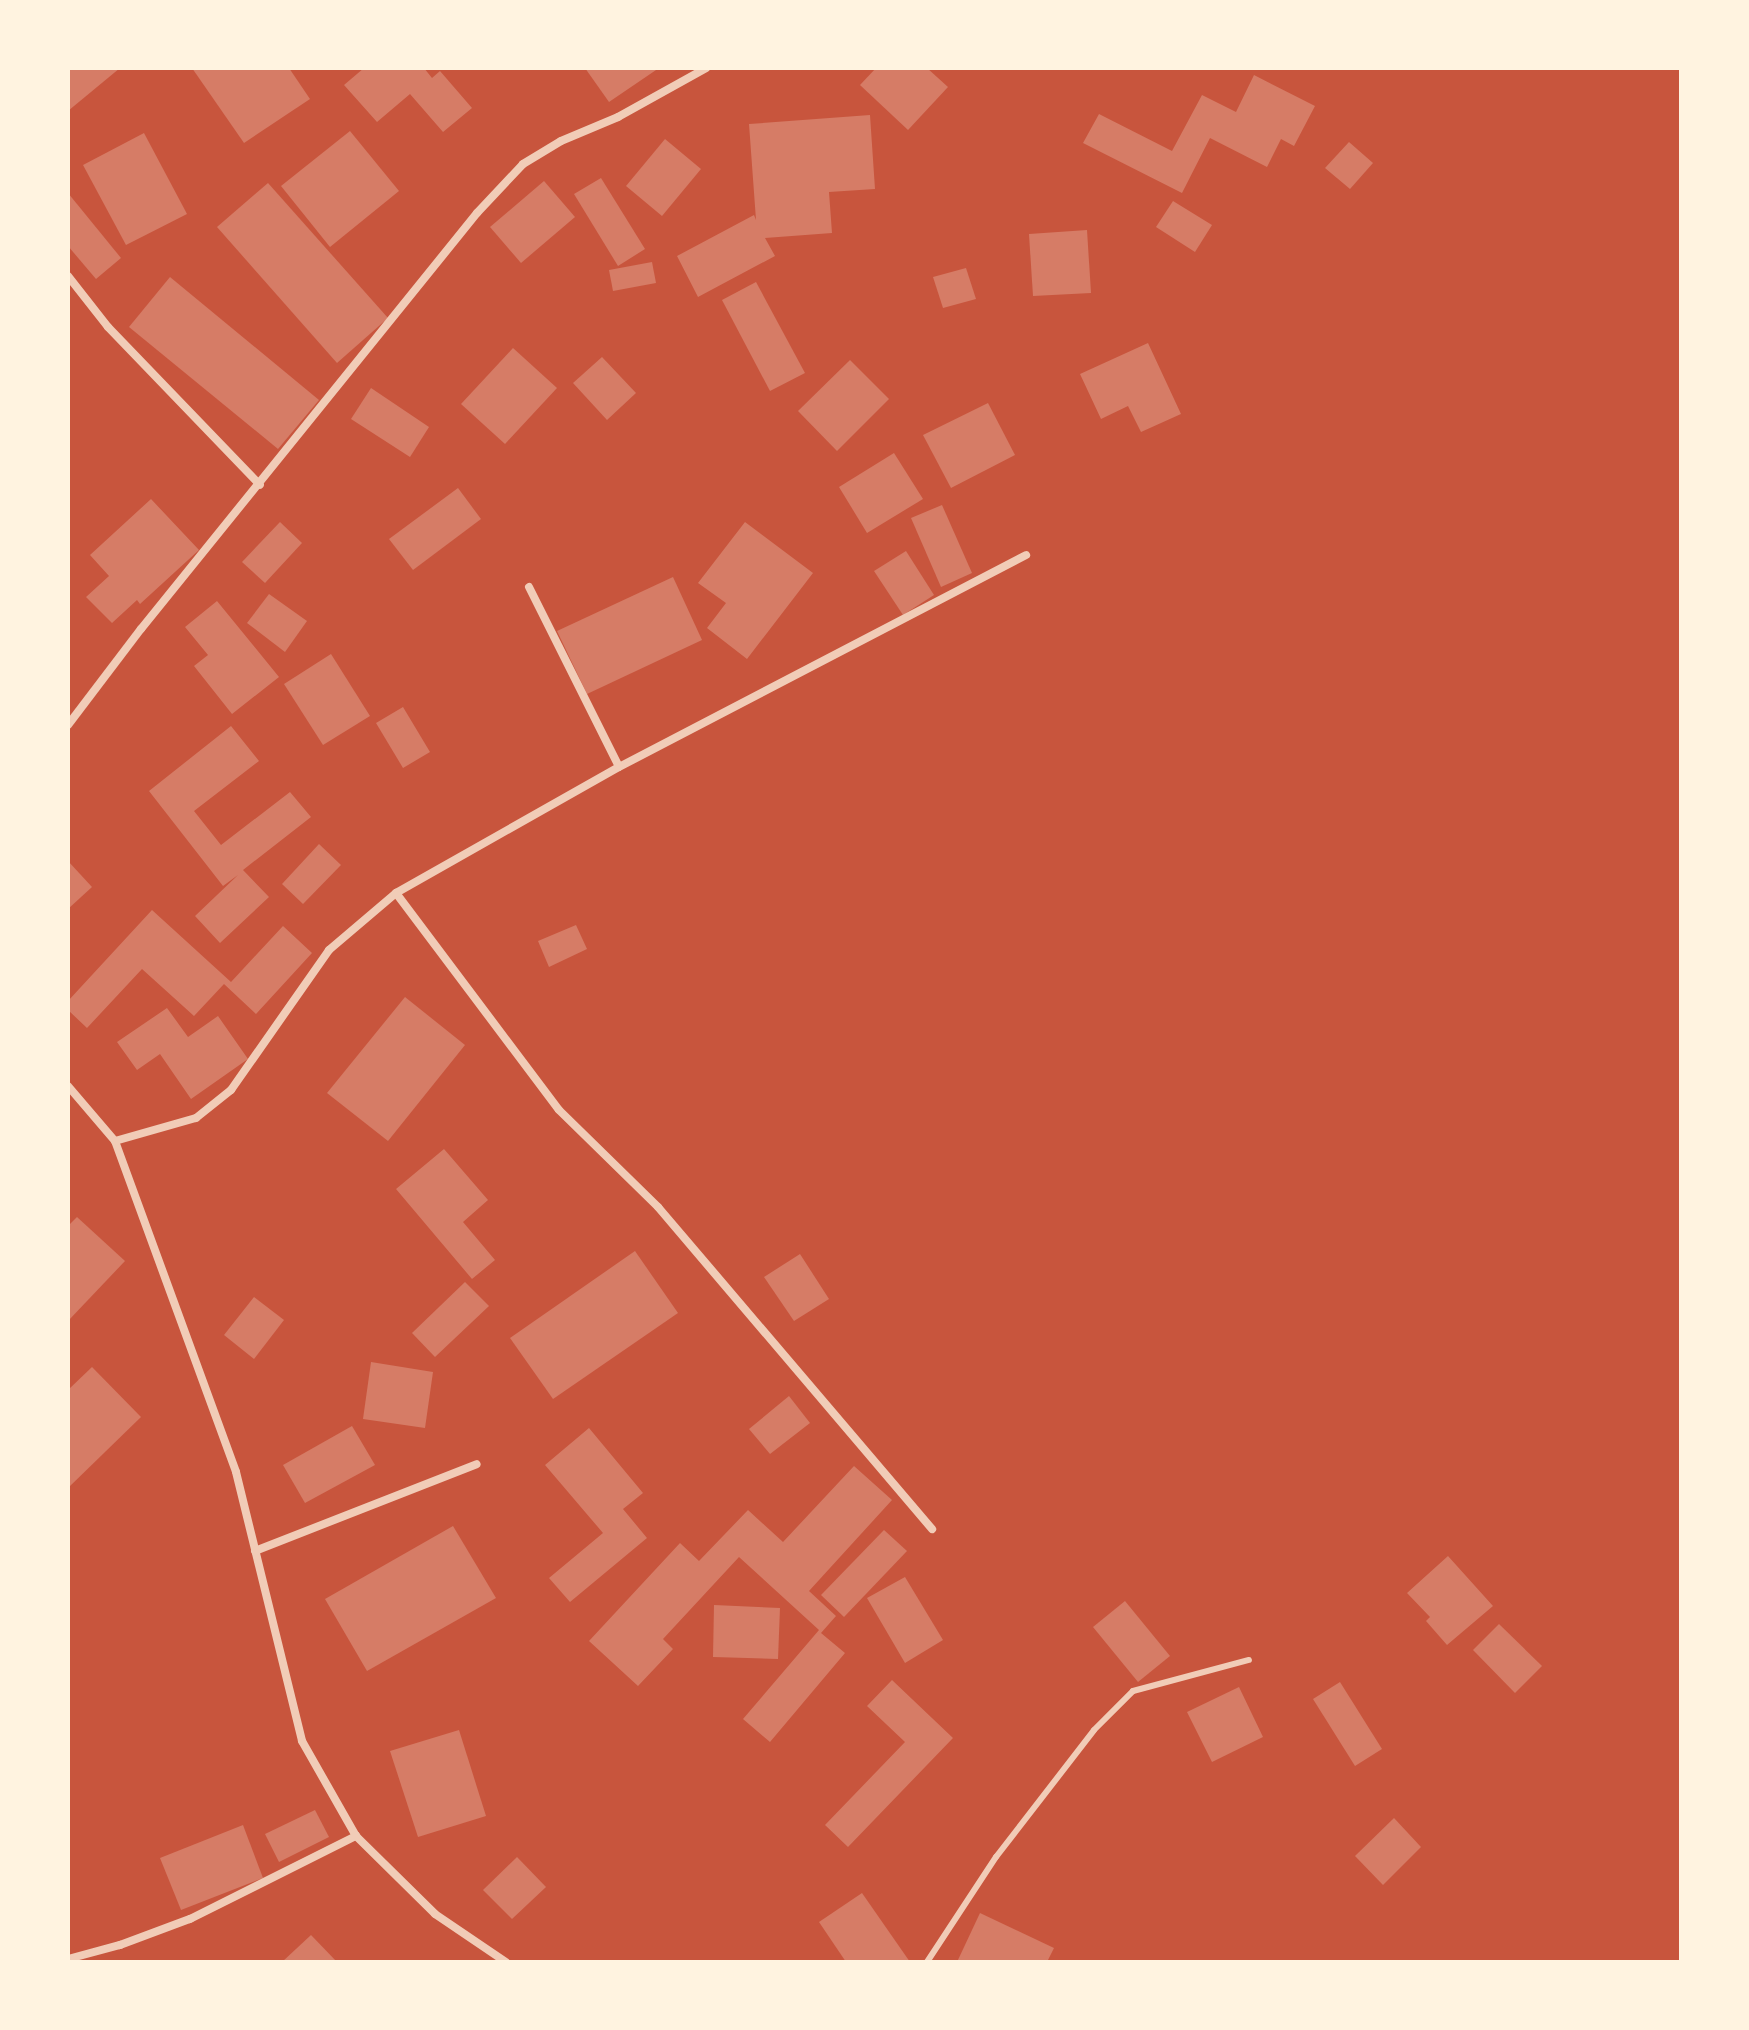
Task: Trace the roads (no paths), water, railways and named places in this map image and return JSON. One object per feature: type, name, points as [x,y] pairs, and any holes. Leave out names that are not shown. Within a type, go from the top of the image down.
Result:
[{"type":"street","points":[[68,725],[141,629],[477,213],[523,164],[561,141],[618,117],[706,68]]},
{"type":"street","points":[[68,276],[108,327],[260,485]]},
{"type":"street","points":[[115,1141],[196,1118],[231,1090],[329,950],[396,893],[619,767],[1026,555]]},
{"type":"street","points":[[529,587],[619,767]]},
{"type":"street","points":[[396,893],[559,1110],[658,1207],[932,1529]]},
{"type":"street","points":[[68,1086],[115,1141],[236,1472],[302,1741],[356,1836],[435,1914],[506,1962]]},
{"type":"street","points":[[255,1551],[477,1464]]},
{"type":"street","points":[[68,1959],[120,1945],[190,1919],[356,1836]]},
{"type":"lane","points":[[927,1962],[996,1857],[1094,1730],[1133,1691],[1249,1660]]}]
